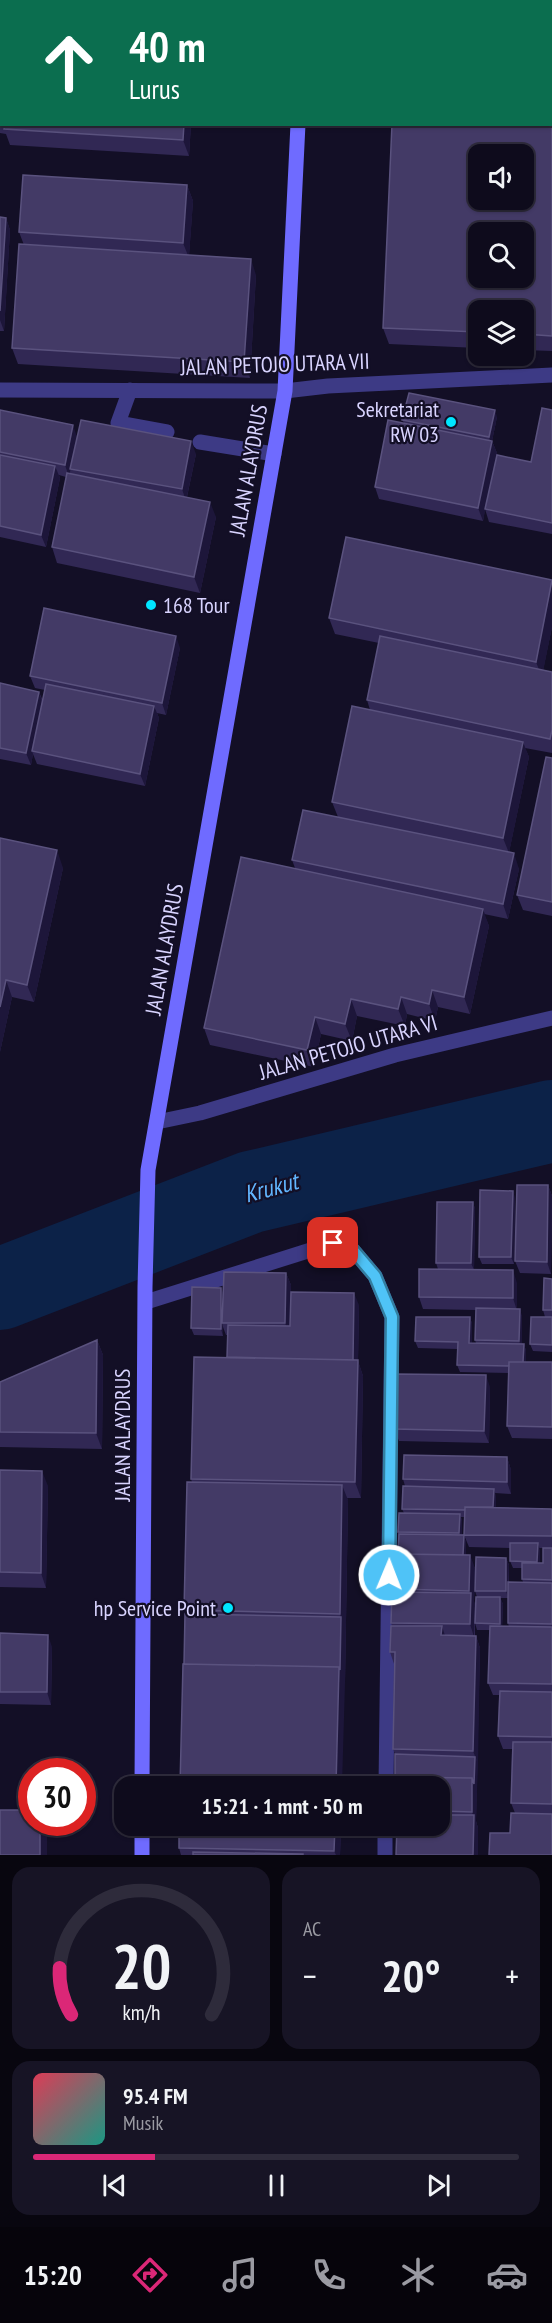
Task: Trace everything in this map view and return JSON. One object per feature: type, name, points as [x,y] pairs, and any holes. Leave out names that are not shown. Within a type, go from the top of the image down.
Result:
[{"type":"street","name":"JALAN ALAYDRUS","points":[[142,1776],[148,1170],[285,391],[298,126]]},
{"type":"street","name":"JALAN PETOJO UTARA VII","points":[[0,390],[285,391],[328,386],[552,375]]},
{"type":"street","points":[[130,390],[118,423],[167,432]]},
{"type":"street","points":[[200,442],[274,454]]},
{"type":"street","name":"JALAN PETOJO UTARA VI","points":[[157,1122],[200,1113],[395,1055],[552,1018]]},
{"type":"street","points":[[145,1294],[333,1243],[353,1250],[375,1276],[392,1317],[386,1776]]},
{"type":"street","points":[[142,1836],[142,1855]]},
{"type":"street","points":[[385,1855],[386,1836]]},
{"type":"building","points":[[5,126],[184,126],[183,140],[4,129]]},
{"type":"building","points":[[392,126],[552,126],[552,336],[534,335],[534,300],[468,300],[468,332],[383,328]]},
{"type":"building","points":[[23,175],[187,185],[183,243],[19,232]]},
{"type":"building","points":[[0,217],[6,218],[0,311]]},
{"type":"building","points":[[19,244],[251,259],[244,362],[12,348]]},
{"type":"building","name":"Sekretariat RW 03","points":[[409,393],[495,410],[489,437],[402,420]]},
{"type":"building","points":[[542,408],[552,410],[552,523],[485,509],[497,455],[531,462]]},
{"type":"building","points":[[0,410],[73,425],[65,465],[0,452]]},
{"type":"building","points":[[81,420],[191,441],[182,489],[70,469]]},
{"type":"building","points":[[388,420],[492,441],[478,508],[375,487]]},
{"type":"building","points":[[0,455],[55,466],[41,535],[0,526]]},
{"type":"building","points":[[67,473],[210,502],[194,577],[52,547]]},
{"type":"building","points":[[346,537],[552,580],[536,662],[329,618]]},
{"type":"building","points":[[44,608],[176,636],[162,703],[30,676]]},
{"type":"building","points":[[380,636],[552,672],[550,739],[367,700]]},
{"type":"building","points":[[0,683],[39,692],[26,753],[0,748]]},
{"type":"building","points":[[46,684],[154,706],[140,774],[32,751]]},
{"type":"building","points":[[352,706],[523,742],[503,838],[332,802]]},
{"type":"building","points":[[546,757],[552,758],[552,902],[517,895]]},
{"type":"building","points":[[303,810],[514,853],[503,904],[292,860]]},
{"type":"building","points":[[0,838],[57,850],[27,985],[6,980],[0,1007]]},
{"type":"building","points":[[241,857],[483,909],[464,997],[432,990],[429,1004],[401,997],[398,1009],[351,999],[345,1024],[315,1017],[307,1050],[204,1028]]},
{"type":"building","points":[[517,1185],[548,1185],[547,1262],[515,1261]]},
{"type":"building","points":[[480,1190],[513,1191],[511,1257],[479,1257]]},
{"type":"building","points":[[437,1202],[473,1202],[471,1263],[436,1263]]},
{"type":"building","points":[[419,1269],[513,1270],[513,1298],[419,1297]]},
{"type":"building","points":[[224,1272],[286,1273],[285,1323],[222,1323]]},
{"type":"building","points":[[544,1278],[552,1279],[552,1310],[543,1310]]},
{"type":"building","points":[[192,1287],[221,1288],[221,1329],[191,1328]]},
{"type":"building","points":[[291,1292],[354,1293],[353,1360],[227,1357],[228,1325],[290,1326]]},
{"type":"building","points":[[476,1308],[520,1309],[519,1341],[475,1340]]},
{"type":"building","points":[[416,1317],[470,1317],[469,1343],[524,1344],[523,1362],[509,1362],[509,1366],[457,1365],[458,1342],[415,1341]]},
{"type":"building","points":[[531,1317],[552,1317],[552,1345],[530,1344]]},
{"type":"building","points":[[97,1340],[96,1433],[0,1432],[0,1382]]},
{"type":"building","points":[[194,1357],[358,1360],[355,1482],[191,1479]]},
{"type":"building","points":[[509,1362],[552,1362],[552,1427],[507,1426]]},
{"type":"building","points":[[395,1374],[486,1375],[484,1431],[394,1429]]},
{"type":"building","points":[[404,1455],[507,1457],[507,1482],[403,1479]]},
{"type":"building","points":[[0,1470],[42,1471],[41,1573],[0,1572]]},
{"type":"building","points":[[187,1482],[342,1485],[340,1614],[184,1610]]},
{"type":"building","points":[[403,1486],[494,1489],[493,1507],[465,1507],[465,1510],[402,1509]]},
{"type":"building","points":[[465,1507],[552,1509],[552,1536],[464,1535]]},
{"type":"building","points":[[399,1513],[460,1514],[459,1533],[398,1532]]},
{"type":"building","points":[[399,1534],[464,1535],[463,1555],[398,1554]]},
{"type":"building","points":[[510,1543],[538,1543],[537,1562],[510,1561]]},
{"type":"building","points":[[543,1548],[552,1548],[552,1580],[522,1579],[522,1563],[543,1563]]},
{"type":"building","points":[[397,1554],[470,1555],[469,1591],[397,1589]]},
{"type":"building","points":[[476,1557],[506,1558],[506,1591],[475,1591]]},
{"type":"building","points":[[508,1582],[552,1583],[552,1624],[508,1623]]},
{"type":"building","points":[[392,1592],[471,1593],[470,1624],[391,1623]]},
{"type":"building","points":[[476,1597],[500,1597],[500,1624],[475,1623]]},
{"type":"building","points":[[185,1614],[341,1617],[340,1670],[339,1667],[184,1664]]},
{"type":"building","points":[[391,1626],[442,1626],[441,1635],[476,1636],[473,1751],[393,1749],[395,1652],[390,1652]]},
{"type":"building","points":[[490,1626],[552,1627],[552,1684],[488,1683]]},
{"type":"building","points":[[0,1633],[48,1635],[47,1692],[0,1692]]},
{"type":"building","points":[[183,1664],[339,1667],[336,1776],[180,1776]]},
{"type":"building","points":[[500,1691],[552,1692],[552,1737],[498,1736]]},
{"type":"building","points":[[513,1742],[552,1742],[552,1804],[511,1803]]},
{"type":"building","points":[[395,1754],[475,1757],[474,1784],[472,1778],[395,1776]]},
{"type":"building","points":[[450,1778],[472,1778],[472,1812],[450,1811]]},
{"type":"building","points":[[0,1810],[18,1810],[18,1836],[40,1836],[40,1855],[0,1855]]},
{"type":"building","points":[[511,1813],[552,1814],[552,1855],[489,1855],[490,1833],[510,1833]]},
{"type":"building","points":[[450,1815],[474,1815],[473,1855],[396,1855],[397,1836],[450,1836]]},
{"type":"building","points":[[179,1836],[335,1836],[334,1851],[179,1848]]},
{"type":"building","points":[[193,1852],[303,1854],[303,1855],[193,1855]]},
{"type":"waterway","name":"Krukut","points":[[0,1289],[251,1192],[552,1121]]},
{"type":"place","name":"Sekretariat RW 03","points":[[451,422]]},
{"type":"place","name":"168 Tour","points":[[151,605]]},
{"type":"place","name":"hp Service Point","points":[[228,1608]]},
{"type":"route","points":[[333,1243],[353,1250],[375,1276],[392,1317],[389,1575]]}]
